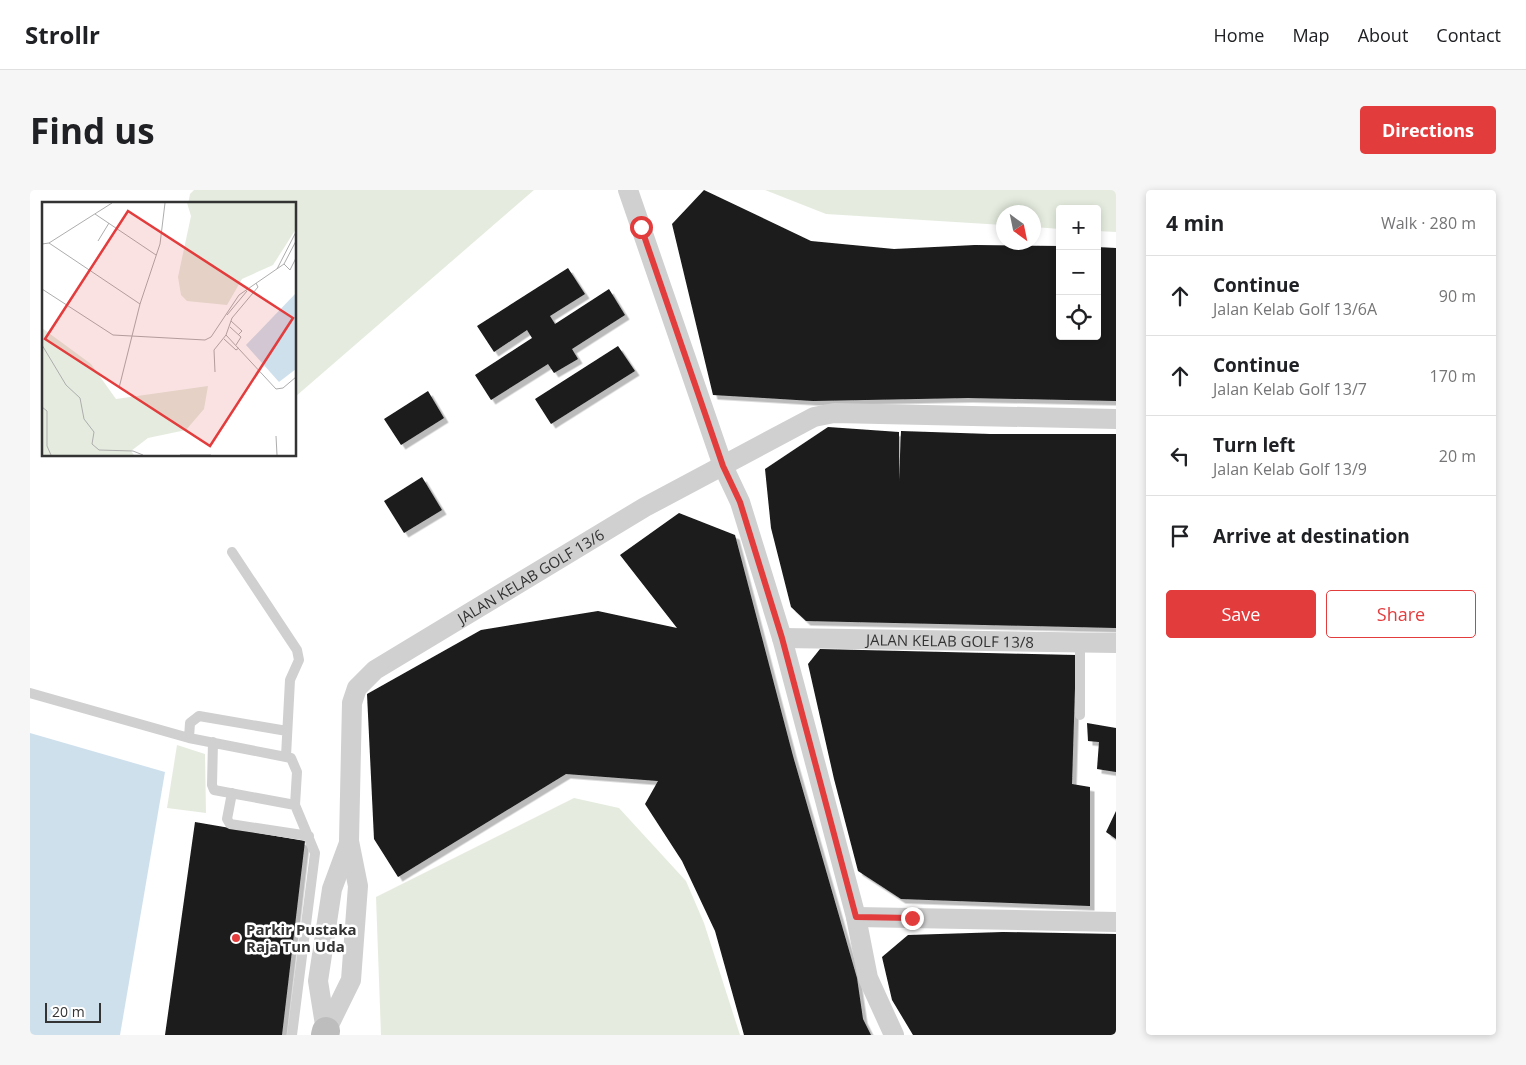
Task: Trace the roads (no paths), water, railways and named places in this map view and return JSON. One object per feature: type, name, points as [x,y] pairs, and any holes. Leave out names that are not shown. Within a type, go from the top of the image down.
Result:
[{"type":"street","points":[[628,190],[723,466],[740,502],[782,638],[856,917],[868,978],[894,1035]]},
{"type":"street","name":"JALAN KELAB GOLF 13/6","points":[[349,841],[352,703],[357,688],[375,670],[645,507],[814,417],[834,413],[1116,419]]},
{"type":"street","name":"JALAN KELAB GOLF 13/8","points":[[782,638],[1116,642]]},
{"type":"street","points":[[325,1033],[318,981],[332,889],[349,841]]},
{"type":"street","points":[[325,1033],[351,980],[358,886],[349,841]]},
{"type":"street","points":[[856,917],[1116,922]]},
{"type":"lane","points":[[232,552],[297,650],[299,660],[290,680],[286,756]]},
{"type":"lane","points":[[1080,642],[1080,715]]},
{"type":"lane","points":[[30,693],[189,738],[291,758],[297,772],[295,805],[315,853],[292,1035]]},
{"type":"lane","points":[[189,738],[190,723],[199,716],[287,731]]},
{"type":"lane","points":[[213,742],[212,785],[214,790],[295,805]]},
{"type":"lane","points":[[232,793],[227,819],[230,824],[309,836]]},
{"type":"water","points":[[30,733],[165,772],[120,1035],[30,1035]]},
{"type":"place","name":"Parkir Pustaka Raja Tun Uda","points":[[236,938]]}]
